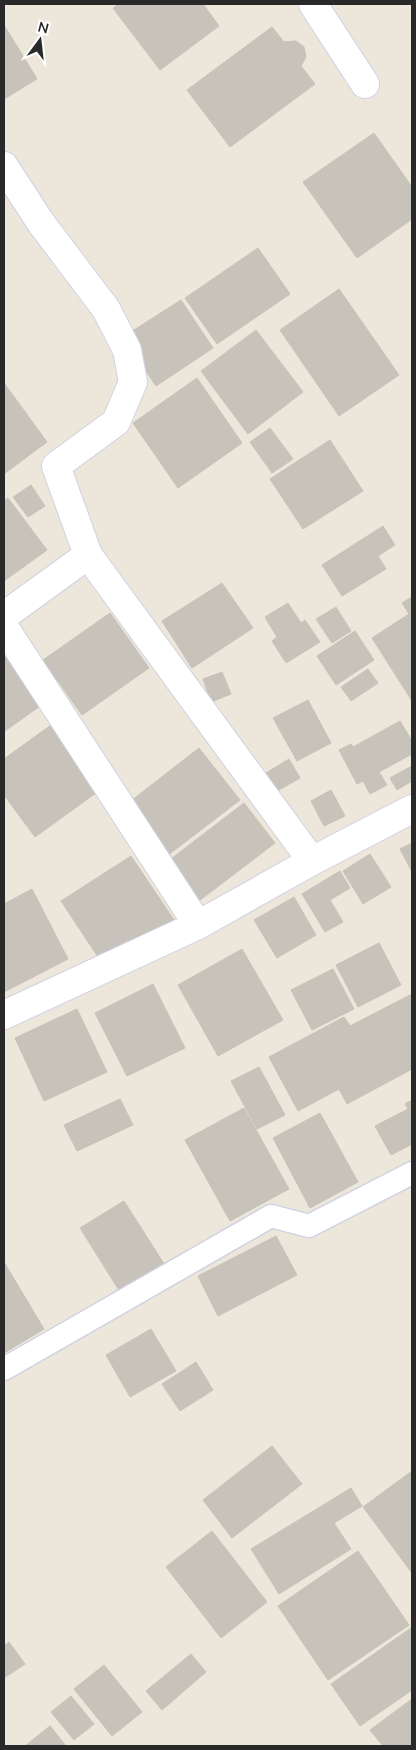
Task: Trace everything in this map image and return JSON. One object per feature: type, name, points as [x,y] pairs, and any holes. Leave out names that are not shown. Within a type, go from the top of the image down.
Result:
[{"type":"street","points":[[313,4],[366,84]]},
{"type":"street","points":[[4,166],[41,223],[106,309],[127,350],[133,382],[116,422],[56,466],[88,555],[312,862]]},
{"type":"street","points":[[4,616],[88,555]]},
{"type":"street","points":[[4,628],[198,926]]},
{"type":"street","points":[[4,1015],[198,926],[412,809]]},
{"type":"lane","points":[[4,1368],[271,1216],[309,1226],[412,1173]]},
{"type":"building","points":[[119,4],[203,4],[219,26],[160,70],[113,8]]},
{"type":"building","points":[[4,25],[37,79],[4,99]]},
{"type":"building","points":[[272,27],[284,42],[296,41],[304,47],[306,57],[301,66],[315,84],[230,147],[187,90]]},
{"type":"building","points":[[374,133],[412,187],[412,219],[357,258],[303,182]]},
{"type":"building","points":[[258,248],[290,294],[217,344],[185,298]]},
{"type":"building","points":[[339,289],[399,375],[339,416],[280,330]]},
{"type":"building","points":[[181,300],[213,348],[156,386],[123,337]]},
{"type":"building","points":[[256,330],[303,392],[248,434],[201,371]]},
{"type":"building","points":[[197,378],[242,443],[178,488],[133,423]]},
{"type":"building","points":[[4,383],[47,442],[4,474]]},
{"type":"building","points":[[270,428],[293,459],[272,473],[250,442]]},
{"type":"building","points":[[330,440],[363,491],[303,529],[270,479]]},
{"type":"building","points":[[31,485],[45,506],[28,517],[13,497]]},
{"type":"building","points":[[8,498],[47,550],[4,581],[4,501]]},
{"type":"building","points":[[383,526],[395,545],[378,556],[386,569],[342,596],[322,565]]},
{"type":"building","points":[[222,583],[253,628],[192,668],[162,621]]},
{"type":"building","points":[[412,597],[412,701],[372,638],[409,614],[402,603]]},
{"type":"building","points":[[288,603],[301,623],[305,620],[320,642],[286,663],[272,641],[277,637],[265,617]]},
{"type":"building","points":[[336,607],[351,631],[332,643],[316,619]]},
{"type":"building","points":[[110,613],[149,668],[82,715],[43,660]]},
{"type":"building","points":[[355,631],[374,660],[336,685],[317,656]]},
{"type":"building","points":[[4,640],[47,701],[5,731],[4,730]]},
{"type":"building","points":[[368,669],[378,683],[351,701],[341,687]]},
{"type":"building","points":[[222,672],[231,694],[211,702],[203,679]]},
{"type":"building","points":[[308,700],[331,743],[297,761],[273,718]]},
{"type":"building","points":[[400,721],[412,741],[412,754],[379,772],[387,785],[370,794],[363,781],[357,784],[339,750],[351,744],[353,747]]},
{"type":"building","points":[[51,725],[100,790],[35,837],[4,795],[4,759]]},
{"type":"building","points":[[199,748],[240,800],[167,856],[127,804]]},
{"type":"building","points":[[289,759],[300,778],[272,794],[261,776]]},
{"type":"building","points":[[412,766],[412,781],[397,790],[390,778]]},
{"type":"building","points":[[331,790],[345,816],[324,826],[311,801]]},
{"type":"building","points":[[244,803],[275,843],[195,904],[163,865]]},
{"type":"building","points":[[412,843],[412,872],[400,849]]},
{"type":"building","points":[[370,854],[391,887],[363,904],[343,871]]},
{"type":"building","points":[[131,856],[174,920],[104,966],[61,901]]},
{"type":"building","points":[[340,871],[350,888],[330,900],[343,922],[325,932],[302,894]]},
{"type":"building","points":[[32,889],[68,959],[4,992],[4,904]]},
{"type":"building","points":[[294,897],[316,935],[277,958],[254,920]]},
{"type":"building","points":[[379,943],[401,985],[358,1007],[336,965]]},
{"type":"building","points":[[242,949],[283,1020],[218,1056],[178,985]]},
{"type":"building","points":[[333,969],[354,1009],[312,1030],[291,990]]},
{"type":"building","points":[[153,984],[185,1048],[127,1076],[95,1013]]},
{"type":"building","points":[[412,994],[412,1069],[347,1104],[339,1089],[298,1111],[269,1057],[344,1017],[350,1026]]},
{"type":"building","points":[[77,1009],[107,1072],[44,1101],[15,1038]]},
{"type":"building","points":[[259,1067],[285,1115],[257,1129],[231,1081]]},
{"type":"building","points":[[120,1099],[133,1125],[77,1151],[64,1125]]},
{"type":"building","points":[[412,1100],[412,1144],[391,1155],[375,1126],[408,1109],[405,1104]]},
{"type":"building","points":[[244,1108],[289,1189],[230,1221],[185,1140]]},
{"type":"building","points":[[320,1113],[358,1182],[310,1208],[273,1138]]},
{"type":"building","points":[[124,1201],[166,1267],[122,1295],[80,1228]]},
{"type":"building","points":[[276,1236],[297,1275],[218,1316],[198,1276]]},
{"type":"building","points":[[4,1262],[44,1329],[4,1353]]},
{"type":"building","points":[[151,1329],[176,1371],[130,1397],[106,1355]]},
{"type":"building","points":[[196,1362],[213,1390],[180,1411],[162,1384]]},
{"type":"building","points":[[272,1446],[302,1484],[232,1538],[203,1500]]},
{"type":"building","points":[[412,1471],[412,1573],[363,1507]]},
{"type":"building","points":[[351,1488],[362,1506],[334,1523],[351,1549],[279,1594],[251,1549]]},
{"type":"building","points":[[212,1531],[267,1602],[221,1638],[166,1567]]},
{"type":"building","points":[[358,1551],[409,1625],[328,1680],[278,1606]]},
{"type":"building","points":[[411,1628],[412,1690],[360,1726],[331,1684]]},
{"type":"building","points":[[9,1642],[25,1664],[4,1678],[4,1646]]},
{"type":"building","points":[[191,1654],[206,1672],[162,1710],[146,1691]]},
{"type":"building","points":[[104,1665],[142,1712],[112,1736],[74,1689]]},
{"type":"building","points":[[71,1696],[94,1724],[74,1740],[51,1712]]},
{"type":"building","points":[[412,1699],[412,1746],[383,1746],[370,1730]]},
{"type":"building","points":[[50,1726],[66,1746],[25,1746]]}]
